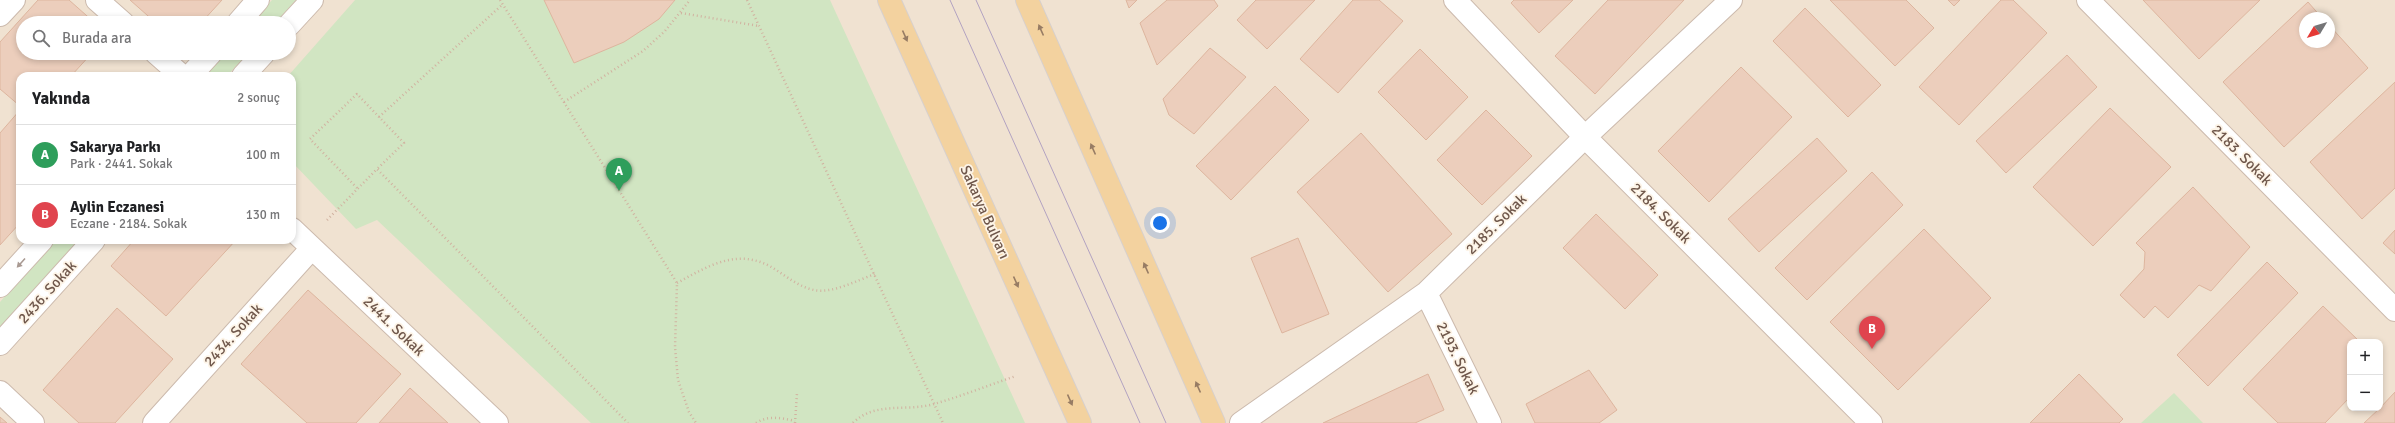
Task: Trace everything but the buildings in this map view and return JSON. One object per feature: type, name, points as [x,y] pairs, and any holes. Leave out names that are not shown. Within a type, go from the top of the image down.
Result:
[{"type":"main road","name":"Sakarya Bulvarı","points":[[889,0],[1080,423]]},
{"type":"main road","points":[[1027,0],[1214,423]]},
{"type":"street","points":[[0,15],[14,0]]},
{"type":"street","points":[[97,0],[115,16]]},
{"type":"street","points":[[244,16],[258,0]]},
{"type":"street","points":[[296,17],[312,0]]},
{"type":"street","name":"2184. Sokak","points":[[1455,0],[1584,137],[1871,423]]},
{"type":"street","name":"2185. Sokak","points":[[1240,423],[1426,293],[1584,137],[1731,0]]},
{"type":"street","name":"2183. Sokak","points":[[2088,0],[2395,310]]},
{"type":"street","points":[[164,60],[177,72]]},
{"type":"street","points":[[194,72],[205,60]]},
{"type":"street","points":[[247,72],[258,60]]},
{"type":"street","name":"2441. Sokak","points":[[296,233],[497,423]]},
{"type":"street","points":[[0,286],[38,244]]},
{"type":"street","name":"2436. Sokak","points":[[0,344],[90,244]]},
{"type":"street","name":"2434. Sokak","points":[[154,423],[312,248]]},
{"type":"street","name":"2193. Sokak","points":[[1426,293],[1490,423]]},
{"type":"street","points":[[0,392],[33,423]]},
{"type":"path","points":[[500,0],[677,283],[675,348],[678,380],[689,412],[696,423]]},
{"type":"path","points":[[564,102],[643,51],[681,13],[690,0]]},
{"type":"path","points":[[747,0],[943,423]]},
{"type":"path","points":[[379,117],[503,4]]},
{"type":"path","points":[[681,13],[760,26]]},
{"type":"path","points":[[312,248],[320,228],[357,188],[404,143],[357,94],[310,139],[357,188]]},
{"type":"path","points":[[377,169],[628,423]]},
{"type":"path","points":[[677,283],[712,264],[734,258],[754,260],[770,266],[814,290],[827,290],[875,274]]},
{"type":"path","points":[[853,423],[869,411],[882,408],[916,408],[934,404],[1016,376]]},
{"type":"path","points":[[756,423],[767,418],[781,418],[795,422],[797,393]]},
{"type":"shaded area","points":[[0,0],[2395,0],[2395,423],[0,423]]},
{"type":"green space","points":[[272,0],[296,0],[281,16],[257,16]]},
{"type":"green space","points":[[355,0],[830,0],[1025,423],[591,423],[377,220],[356,229],[296,166],[296,72],[292,72]]},
{"type":"green space","points":[[217,60],[242,60],[231,72],[206,72]]},
{"type":"green space","points":[[52,244],[76,244],[0,329],[0,302]]},
{"type":"green space","points":[[2174,393],[2203,423],[2141,423]]},
{"type":"tram line","points":[[950,0],[1140,423]]},
{"type":"tram line","points":[[976,0],[1166,423]]},
{"type":"place","name":"Sakarya Parkı","points":[[619,191]]},
{"type":"place","name":"Aylin Eczanesi","points":[[1872,349]]}]
